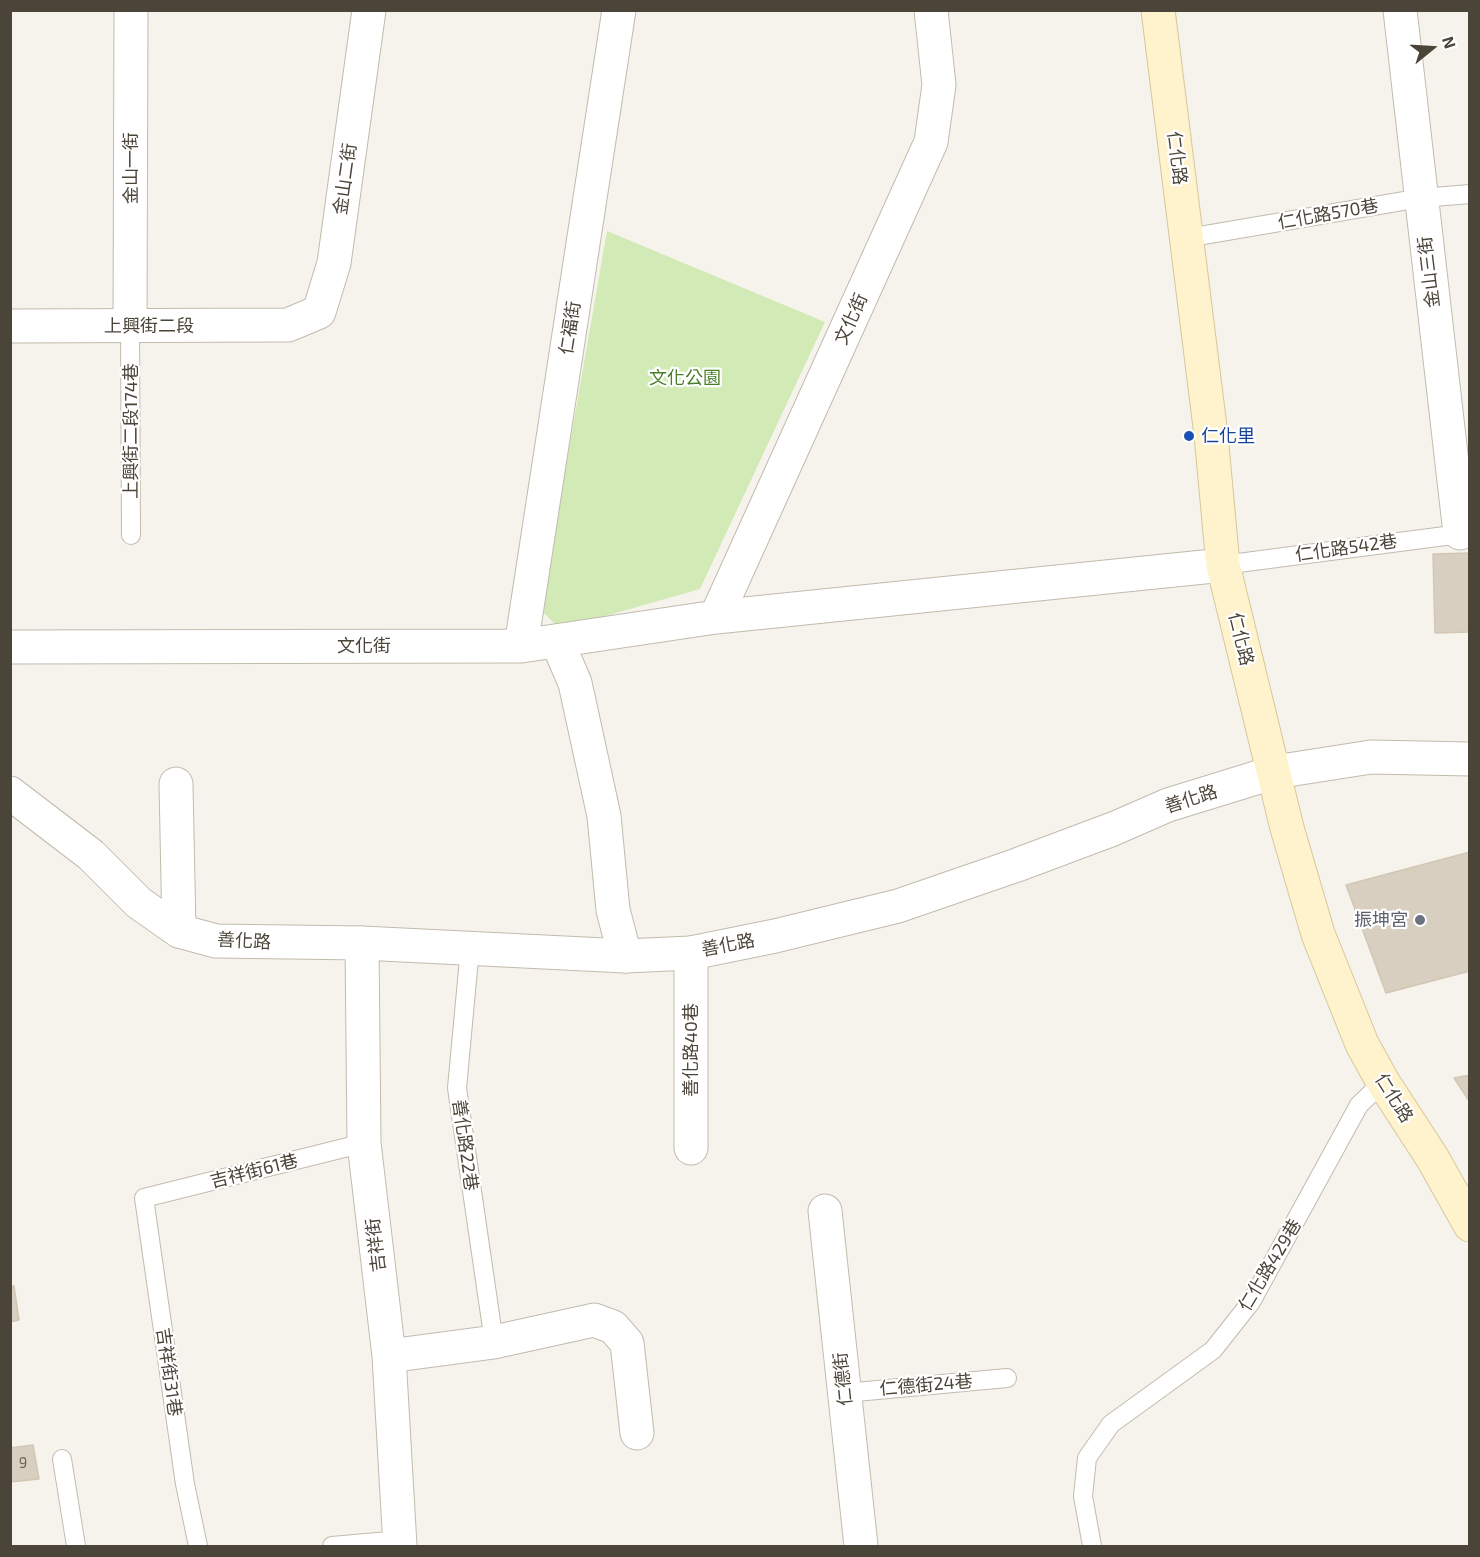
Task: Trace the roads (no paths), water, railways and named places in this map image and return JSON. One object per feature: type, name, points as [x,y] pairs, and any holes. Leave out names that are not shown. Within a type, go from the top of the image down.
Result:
[{"type":"main road","name":"仁化路","points":[[1158,10],[1211,435],[1222,565],[1303,887],[1318,934],[1362,1044],[1383,1082],[1433,1159],[1470,1225]]},
{"type":"street","name":"金山一街","points":[[130,10],[130,326]]},
{"type":"street","name":"金山二街","points":[[288,325],[319,312],[334,263],[369,10]]},
{"type":"street","name":"仁福街","points":[[521,646],[619,10]]},
{"type":"street","name":"文化街","points":[[716,617],[931,142],[939,85],[932,10]]},
{"type":"street","name":"金山三街","points":[[1400,10],[1421,198],[1465,533]]},
{"type":"street","name":"上興街二段","points":[[10,327],[288,325]]},
{"type":"street","name":"文化街","points":[[10,647],[521,646],[716,617],[1222,565]]},
{"type":"street","points":[[557,641],[574,683],[604,816],[613,910],[624,956]]},
{"type":"street","name":"善化路","points":[[10,793],[91,855],[139,903],[179,931],[216,940],[362,943],[624,956],[691,953],[898,906],[1113,830],[1168,805],[1275,772],[1371,757],[1470,759]]},
{"type":"street","points":[[176,784],[179,931]]},
{"type":"street","name":"吉祥街","points":[[362,943],[364,1143],[389,1356],[400,1544]]},
{"type":"street","name":"善化路40巷","points":[[691,953],[692,1148]]},
{"type":"street","name":"仁德街","points":[[825,1211],[861,1546]]},
{"type":"street","points":[[389,1356],[494,1342],[594,1320],[613,1328],[627,1343],[637,1433]]},
{"type":"lane","name":"仁化路570巷","points":[[1187,238],[1421,198],[1470,194]]},
{"type":"lane","name":"上興街二段174巷","points":[[130,326],[131,535]]},
{"type":"lane","name":"仁化路542巷","points":[[1222,565],[1465,533]]},
{"type":"lane","name":"善化路22巷","points":[[470,948],[457,1088],[494,1342]]},
{"type":"lane","name":"仁化路429巷","points":[[1092,1546],[1083,1496],[1087,1458],[1111,1424],[1213,1350],[1251,1302],[1359,1105],[1383,1082]]},
{"type":"lane","name":"吉祥街61巷","points":[[144,1198],[364,1143]]},
{"type":"lane","name":"吉祥街31巷","points":[[144,1198],[185,1484],[198,1546]]},
{"type":"lane","name":"仁德街24巷","points":[[845,1393],[1007,1377]]},
{"type":"lane","points":[[62,1459],[76,1546]]},
{"type":"lane","points":[[332,1546],[400,1544]]},
{"type":"place","name":"仁化里","points":[[1189,436]]},
{"type":"place","name":"振坤宮","points":[[1420,920]]},
{"type":"park label","name":"文化公園","points":[[685,378]]}]
